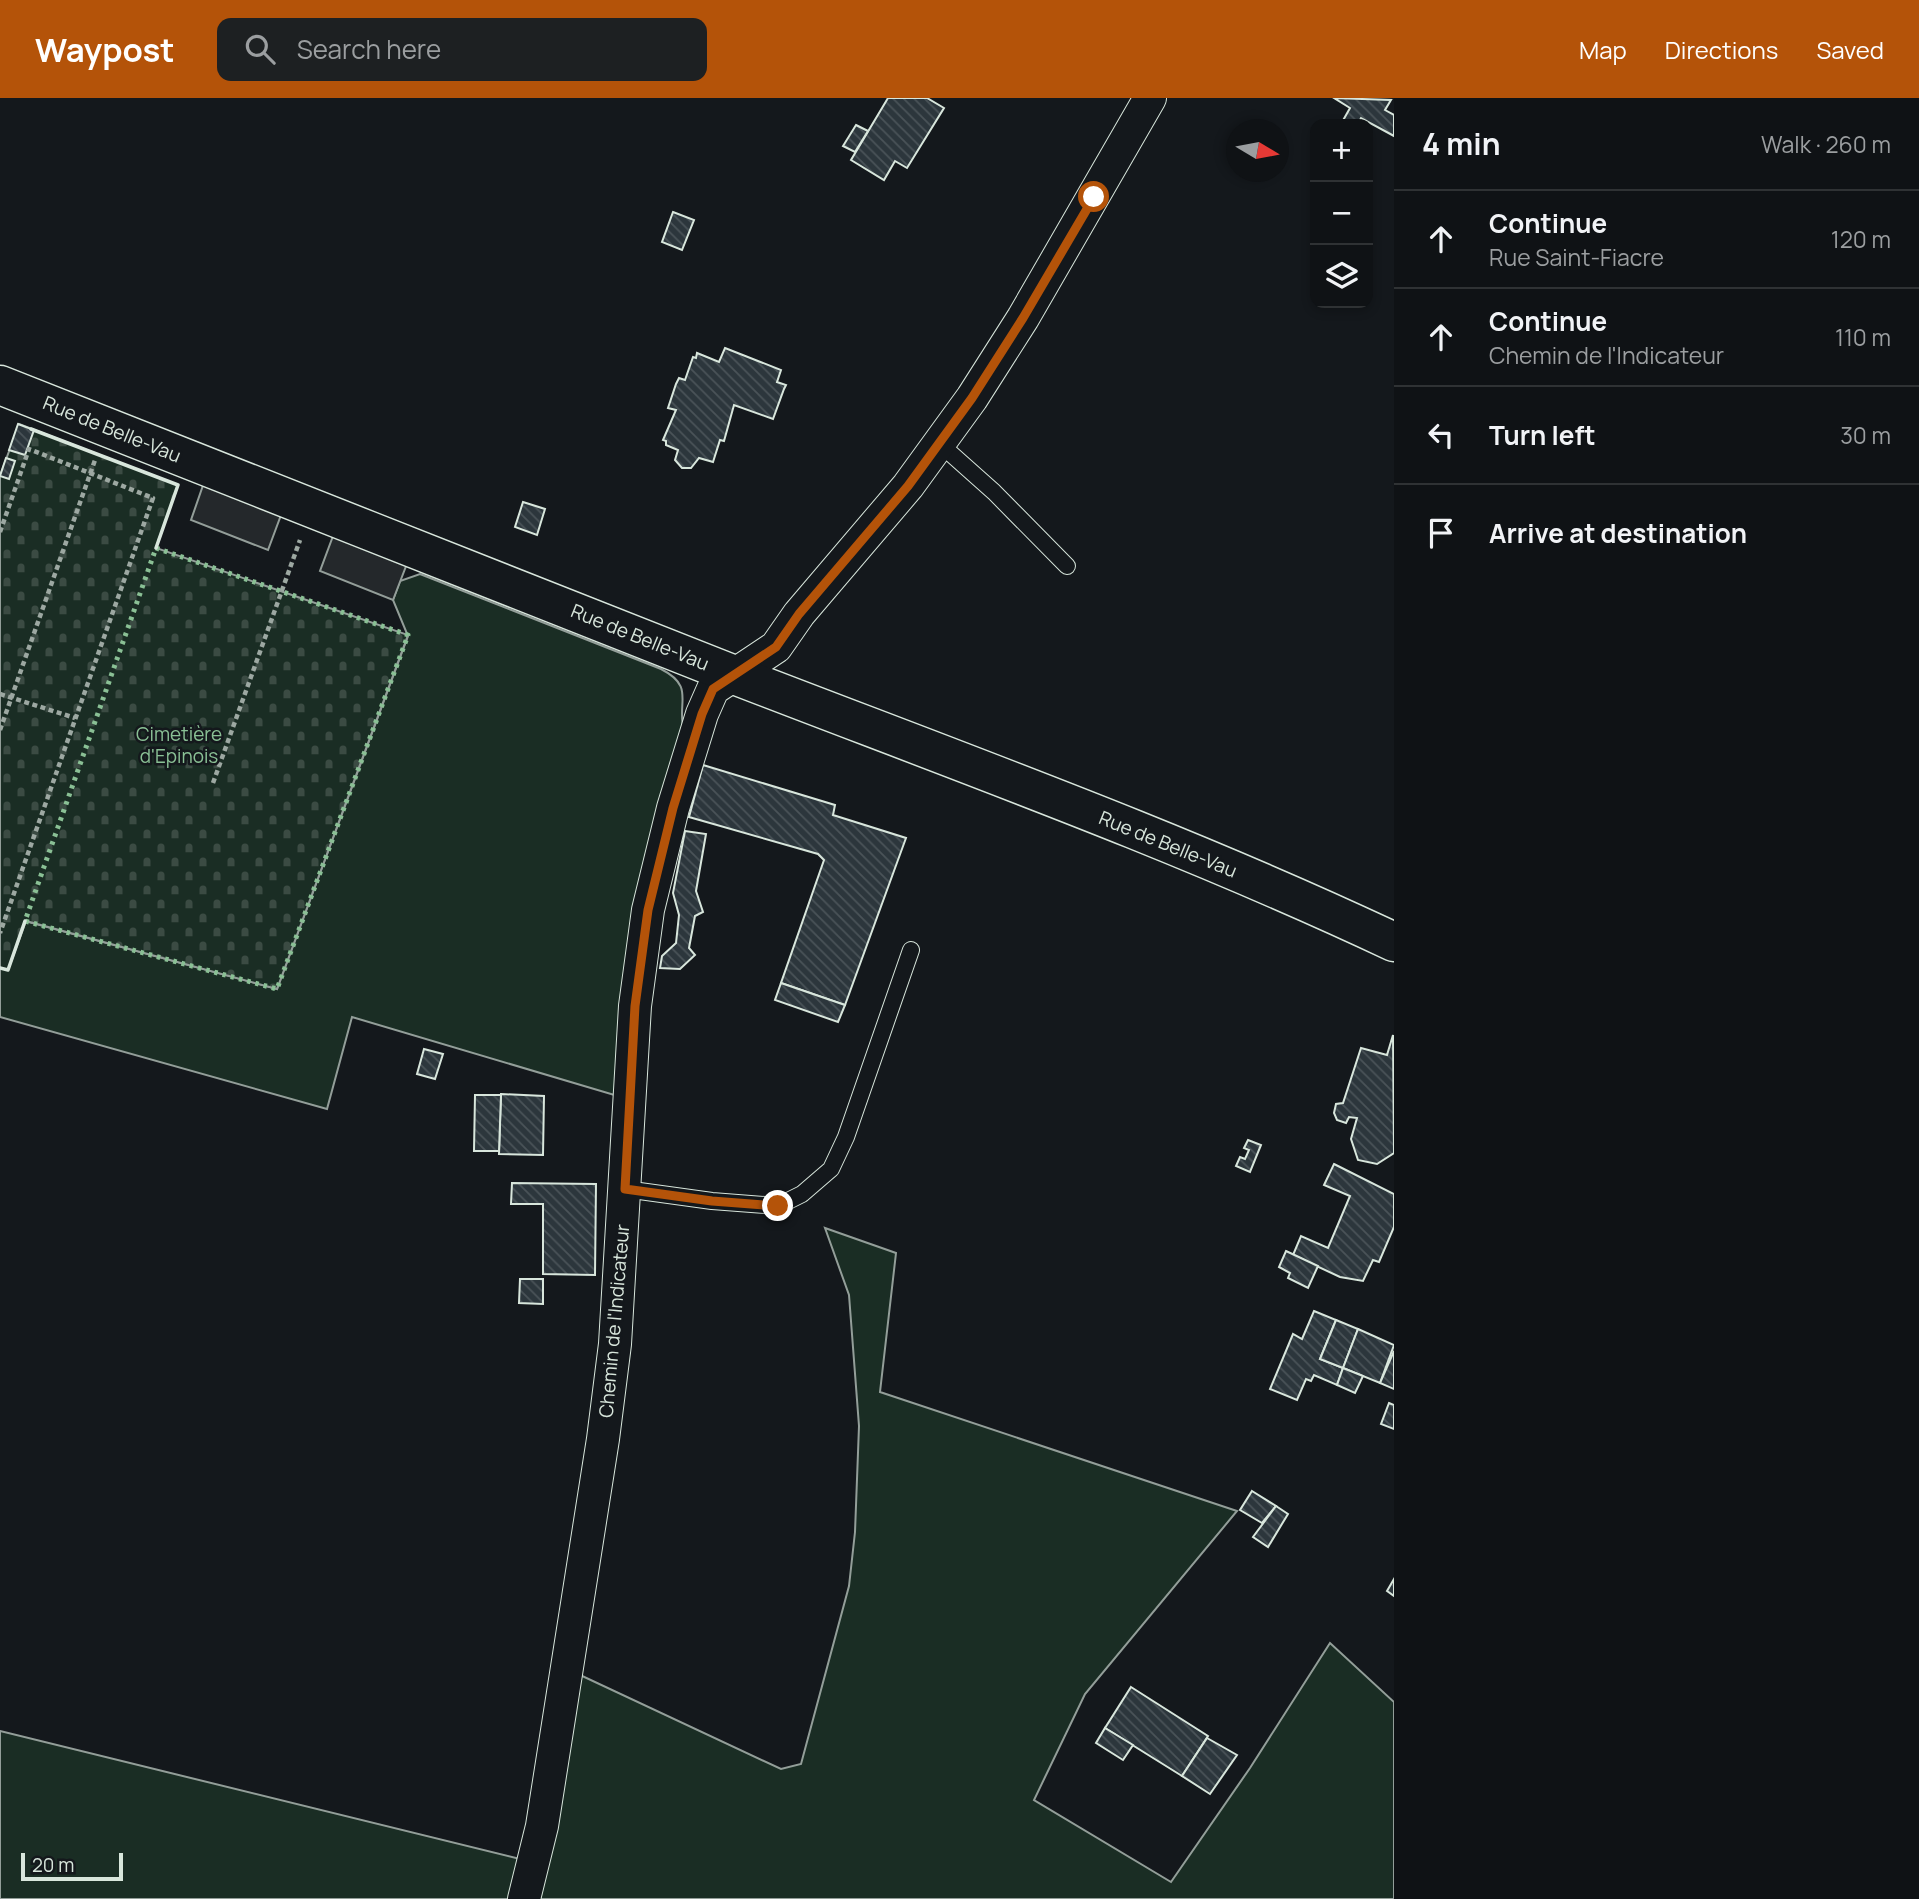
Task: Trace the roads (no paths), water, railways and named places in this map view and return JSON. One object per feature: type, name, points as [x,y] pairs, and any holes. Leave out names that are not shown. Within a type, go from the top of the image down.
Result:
[{"type":"street","name":"Chemin de l'Indicateur","points":[[524,1899],[542,1826],[603,1439],[615,1344],[635,1006],[648,910],[673,808],[702,714],[713,689],[737,676],[776,647],[799,614],[892,506],[939,443],[1023,318],[1150,98]]},
{"type":"street","name":"Rue de Belle-Vau","points":[[0,385],[737,676],[1022,784],[1283,891],[1394,942]]},
{"type":"lane","points":[[939,443],[994,492],[1067,566]]},
{"type":"lane","points":[[625,1189],[712,1201],[778,1206],[802,1194],[831,1169],[846,1137],[911,950]]},
{"type":"park label","name":"Cimetière d'Epinois","points":[[179,745]]}]
